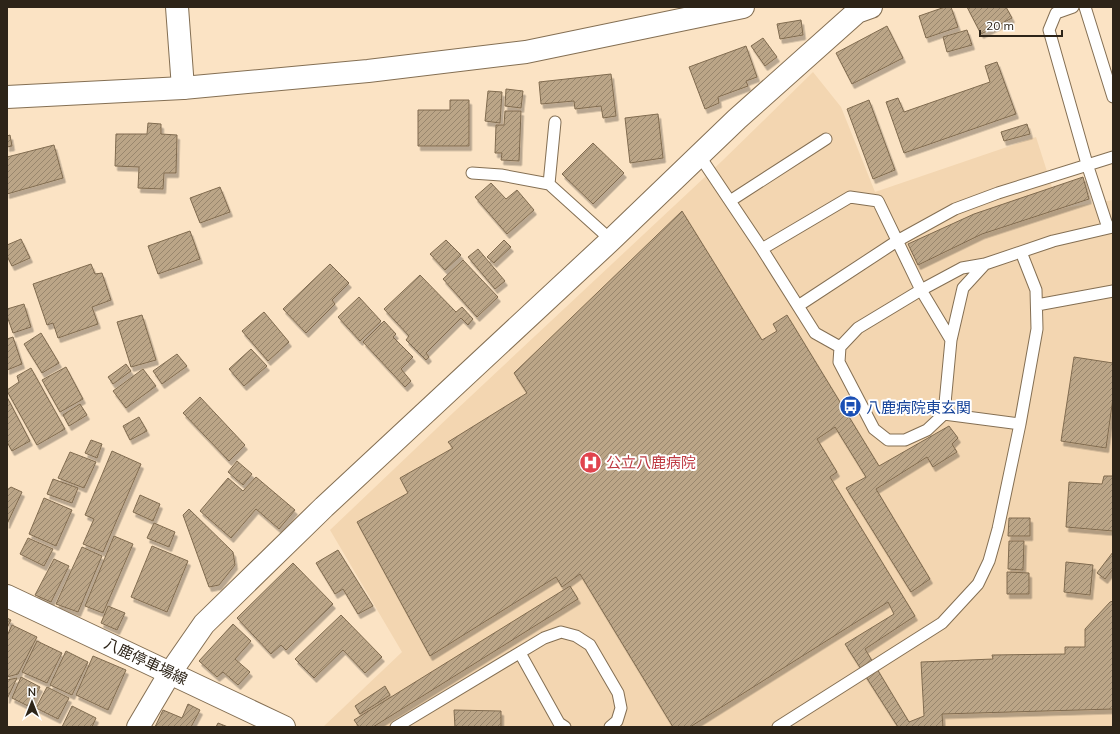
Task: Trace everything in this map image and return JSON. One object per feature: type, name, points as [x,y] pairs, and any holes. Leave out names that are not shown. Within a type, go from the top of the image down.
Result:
[{"type":"street","points":[[177,7],[182,79]]},
{"type":"street","points":[[7,97],[182,79],[368,71],[526,52],[743,7]]},
{"type":"street","points":[[138,727],[170,673],[204,624],[324,506],[611,240],[737,119],[857,12],[871,7]]},
{"type":"street","name":"八鹿停車場線","points":[[7,596],[284,727]]},
{"type":"lane","points":[[985,264],[963,288],[951,340],[944,414],[927,430],[905,440],[888,440],[874,429],[839,362],[840,347],[858,328],[921,290],[962,268],[985,264],[1054,241],[1110,228],[1087,164],[1049,30],[1056,13],[1073,7]]},
{"type":"lane","points":[[1085,7],[1113,97]]},
{"type":"lane","points":[[549,184],[555,122]]},
{"type":"lane","points":[[730,201],[826,139]]},
{"type":"lane","points":[[699,155],[762,249],[815,333],[840,347]]},
{"type":"lane","points":[[798,306],[897,241],[955,209],[998,192],[1113,157]]},
{"type":"lane","points":[[472,173],[501,175],[549,184],[611,240]]},
{"type":"lane","points":[[762,249],[850,197],[878,201],[921,290],[951,340]]},
{"type":"lane","points":[[778,727],[942,623],[978,584],[990,561],[1020,424],[1038,329],[1036,290],[1022,252]]},
{"type":"lane","points":[[1037,305],[1113,291]]},
{"type":"lane","points":[[944,414],[1020,424]]},
{"type":"lane","points":[[396,727],[544,638],[561,632],[576,636],[590,645],[618,693],[622,708],[617,722],[611,727]]},
{"type":"lane","points":[[520,653],[559,723],[565,727]]},
{"type":"shaded area","points":[[813,72],[841,107],[875,192],[1036,137],[1059,209],[1113,200],[1113,727],[323,727],[402,652],[330,530],[722,161]]},
{"type":"building","points":[[945,7],[951,7],[958,27],[926,38],[919,16]]},
{"type":"building","points":[[967,7],[1006,7],[1012,18],[981,34]]},
{"type":"building","points":[[801,20],[803,35],[780,39],[777,24]]},
{"type":"building","points":[[887,26],[903,58],[852,84],[836,53]]},
{"type":"building","points":[[967,30],[972,45],[947,52],[943,37]]},
{"type":"building","points":[[763,38],[777,57],[765,66],[751,46]]},
{"type":"building","points":[[746,46],[757,77],[746,81],[748,86],[718,97],[719,103],[705,109],[689,67]]},
{"type":"building","points":[[997,62],[1016,114],[904,153],[886,102],[898,98],[904,112],[990,82],[985,66]]},
{"type":"building","points":[[611,74],[616,116],[603,118],[601,106],[575,109],[574,101],[541,104],[539,82]]},
{"type":"building","points":[[506,89],[523,91],[521,108],[505,106]]},
{"type":"building","points":[[488,91],[502,92],[500,123],[485,121]]},
{"type":"building","points":[[450,100],[469,100],[469,146],[418,146],[418,110],[450,110]]},
{"type":"building","points":[[869,100],[895,170],[873,179],[847,109]]},
{"type":"building","points":[[505,111],[521,111],[519,161],[501,160],[502,153],[495,153],[496,125],[504,125]]},
{"type":"building","points":[[658,114],[663,158],[630,163],[625,118]]},
{"type":"building","points":[[148,123],[161,124],[161,134],[177,135],[176,173],[164,173],[163,189],[138,188],[139,167],[115,166],[116,134],[147,134]]},
{"type":"building","points":[[1027,124],[1030,134],[1004,141],[1001,132]]},
{"type":"building","points":[[10,135],[12,146],[7,147],[7,136]]},
{"type":"building","points":[[593,143],[624,173],[593,204],[562,174]]},
{"type":"building","points":[[54,145],[63,178],[7,194],[7,157]]},
{"type":"building","points":[[1083,177],[1089,199],[982,234],[918,265],[908,244],[974,214]]},
{"type":"building","points":[[491,183],[506,199],[517,190],[534,210],[507,234],[475,197]]},
{"type":"building","points":[[220,187],[230,212],[200,223],[190,198]]},
{"type":"building","points":[[682,211],[762,340],[777,331],[773,324],[787,315],[879,466],[949,426],[958,438],[952,444],[957,452],[933,467],[927,457],[876,489],[930,579],[911,592],[846,488],[866,477],[835,427],[817,439],[837,472],[830,477],[915,616],[865,649],[909,722],[924,716],[921,662],[993,659],[992,655],[1065,654],[1065,647],[1085,647],[1085,629],[1110,602],[1113,601],[1113,709],[942,714],[943,727],[898,727],[845,644],[894,614],[888,602],[690,727],[673,727],[580,574],[562,587],[556,577],[430,656],[357,522],[408,493],[400,478],[453,448],[448,442],[527,393],[514,373]]},
{"type":"building","points":[[190,231],[200,259],[158,274],[148,246]]},
{"type":"building","points":[[21,239],[30,258],[12,266],[7,256],[7,245]]},
{"type":"building","points":[[446,240],[461,255],[445,270],[430,254]]},
{"type":"building","points":[[504,240],[511,247],[494,263],[487,257]]},
{"type":"building","points":[[478,249],[505,281],[495,289],[468,257]]},
{"type":"building","points":[[463,260],[498,297],[477,317],[443,279]]},
{"type":"building","points":[[91,264],[95,274],[102,273],[111,300],[92,307],[98,324],[58,338],[53,323],[47,325],[33,284]]},
{"type":"building","points":[[330,264],[349,283],[332,300],[335,304],[306,333],[283,309]]},
{"type":"building","points":[[420,275],[456,312],[462,307],[473,319],[468,325],[461,318],[426,353],[429,357],[426,360],[406,340],[409,336],[384,309]]},
{"type":"building","points":[[359,297],[381,321],[360,341],[338,317]]},
{"type":"building","points":[[24,304],[31,327],[13,333],[7,316],[7,309]]},
{"type":"building","points":[[264,312],[289,342],[268,361],[242,331]]},
{"type":"building","points":[[142,315],[156,360],[131,367],[117,322]]},
{"type":"building","points":[[384,321],[396,334],[393,337],[413,357],[401,369],[411,381],[405,387],[363,342]]},
{"type":"building","points":[[41,333],[59,363],[42,373],[24,344]]},
{"type":"building","points":[[13,337],[22,364],[7,370],[7,339]]},
{"type":"building","points":[[251,349],[267,366],[244,386],[229,369]]},
{"type":"building","points":[[177,354],[187,366],[162,384],[153,371]]},
{"type":"building","points":[[1074,357],[1113,363],[1113,398],[1106,448],[1061,441]]},
{"type":"building","points":[[126,364],[131,371],[113,384],[108,377]]},
{"type":"building","points":[[66,367],[83,399],[60,412],[42,380]]},
{"type":"building","points":[[31,368],[65,429],[37,445],[7,391],[19,382],[17,376]]},
{"type":"building","points":[[143,369],[156,386],[126,408],[113,391]]},
{"type":"building","points":[[7,397],[30,441],[12,451],[7,442]]},
{"type":"building","points":[[200,397],[245,445],[229,461],[183,413]]},
{"type":"building","points":[[80,404],[87,415],[69,426],[63,415]]},
{"type":"building","points":[[139,417],[147,431],[130,440],[123,426]]},
{"type":"building","points":[[91,440],[102,444],[97,458],[85,453]]},
{"type":"building","points":[[112,451],[141,464],[103,552],[83,544],[94,519],[85,515]]},
{"type":"building","points":[[70,452],[96,462],[84,488],[58,478]]},
{"type":"building","points":[[237,461],[252,474],[243,485],[228,472]]},
{"type":"building","points":[[1104,476],[1113,476],[1113,531],[1066,527],[1069,482],[1102,484]]},
{"type":"building","points":[[256,477],[295,510],[279,529],[256,509],[231,538],[200,511],[228,478],[243,491]]},
{"type":"building","points":[[53,479],[78,488],[72,503],[47,494]]},
{"type":"building","points":[[11,487],[22,492],[7,524],[7,490]]},
{"type":"building","points":[[140,495],[160,504],[153,521],[133,512]]},
{"type":"building","points":[[44,498],[72,510],[56,546],[29,534]]},
{"type":"building","points":[[189,509],[233,552],[235,565],[219,585],[209,587],[183,515]]},
{"type":"building","points":[[1009,518],[1030,518],[1030,536],[1008,536]]},
{"type":"building","points":[[154,523],[175,532],[169,547],[147,538]]},
{"type":"building","points":[[114,536],[133,544],[103,613],[85,606]]},
{"type":"building","points":[[28,538],[53,549],[44,566],[20,554]]},
{"type":"building","points":[[1009,541],[1024,541],[1023,570],[1008,569]]},
{"type":"building","points":[[152,546],[188,561],[167,612],[131,597]]},
{"type":"building","points":[[82,547],[102,556],[78,612],[56,604]]},
{"type":"building","points":[[338,550],[373,606],[358,614],[343,589],[335,594],[316,563]]},
{"type":"building","points":[[1113,552],[1113,569],[1105,579],[1097,573]]},
{"type":"building","points":[[54,559],[69,566],[51,602],[35,595]]},
{"type":"building","points":[[1066,562],[1093,565],[1090,595],[1064,592]]},
{"type":"building","points":[[293,563],[333,604],[286,650],[281,645],[271,654],[237,618]]},
{"type":"building","points":[[1007,572],[1029,573],[1029,594],[1007,594]]},
{"type":"building","points":[[570,586],[578,599],[373,727],[359,727],[354,720]]},
{"type":"building","points":[[108,606],[125,613],[117,630],[101,623]]},
{"type":"building","points":[[341,615],[382,657],[365,673],[343,650],[314,678],[295,659]]},
{"type":"building","points":[[7,618],[11,620],[7,628]]},
{"type":"building","points":[[233,624],[251,641],[235,659],[250,672],[238,685],[223,672],[217,677],[199,661]]},
{"type":"building","points":[[12,625],[37,637],[18,674],[7,677],[7,636]]},
{"type":"building","points":[[37,641],[62,653],[47,683],[22,672]]},
{"type":"building","points":[[66,651],[88,662],[72,695],[50,685]]},
{"type":"building","points":[[93,656],[126,670],[108,710],[76,695]]},
{"type":"building","points":[[21,677],[40,687],[30,707],[12,698]]},
{"type":"building","points":[[17,678],[7,699],[7,680]]},
{"type":"building","points":[[385,686],[390,695],[360,714],[355,706]]},
{"type":"building","points":[[47,687],[69,698],[58,719],[36,708]]},
{"type":"building","points":[[188,704],[200,710],[191,727],[155,727],[163,710],[182,718]]},
{"type":"building","points":[[72,706],[96,718],[92,727],[62,727]]},
{"type":"building","points":[[454,710],[501,711],[501,727],[455,727]]},
{"type":"building","points":[[218,723],[228,727],[216,727]]},
{"type":"place","name":"八鹿病院東玄関","points":[[851,407]]},
{"type":"place","name":"公立八鹿病院","points":[[591,462]]}]
